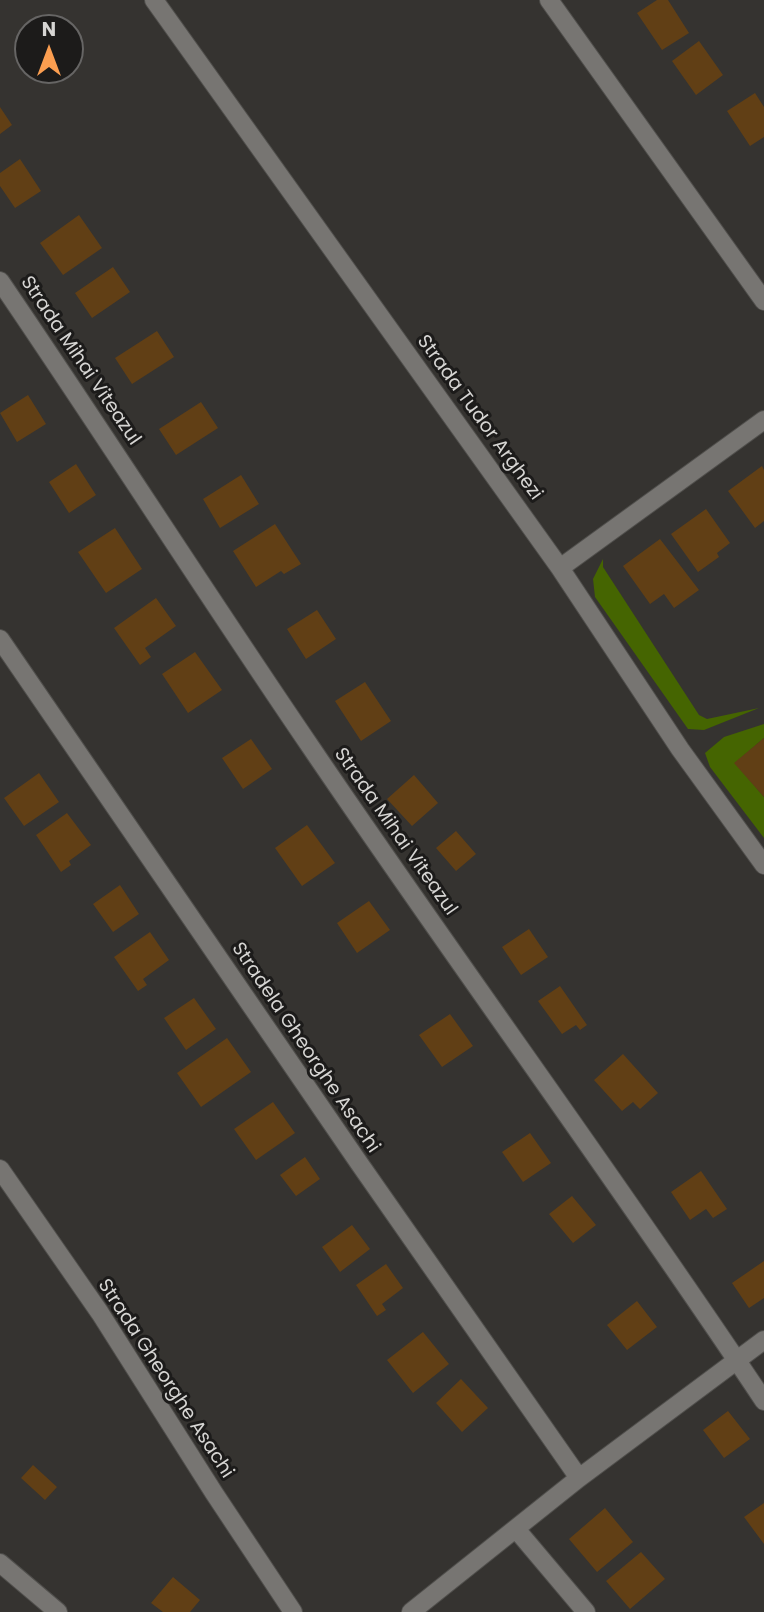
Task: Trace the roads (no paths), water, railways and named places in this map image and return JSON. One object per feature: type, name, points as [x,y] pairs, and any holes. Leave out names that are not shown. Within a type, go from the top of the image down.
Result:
[{"type":"street","name":"Strada Tudor Arghezi","points":[[154,0],[560,568],[680,749],[764,865]]},
{"type":"street","points":[[549,0],[764,301]]},
{"type":"street","name":"Strada Mihai Viteazul","points":[[0,281],[311,747],[764,1401]]},
{"type":"street","points":[[560,568],[764,420]]},
{"type":"street","name":"Stradela Gheorghe Asachi","points":[[0,639],[359,1163],[579,1478]]},
{"type":"street","name":"Strada Gheorghe Asachi","points":[[0,1169],[100,1313],[227,1514],[293,1612]]},
{"type":"street","points":[[411,1612],[579,1478],[764,1340]]},
{"type":"street","points":[[516,1529],[586,1612]]},
{"type":"street","points":[[0,1563],[58,1612]]}]
